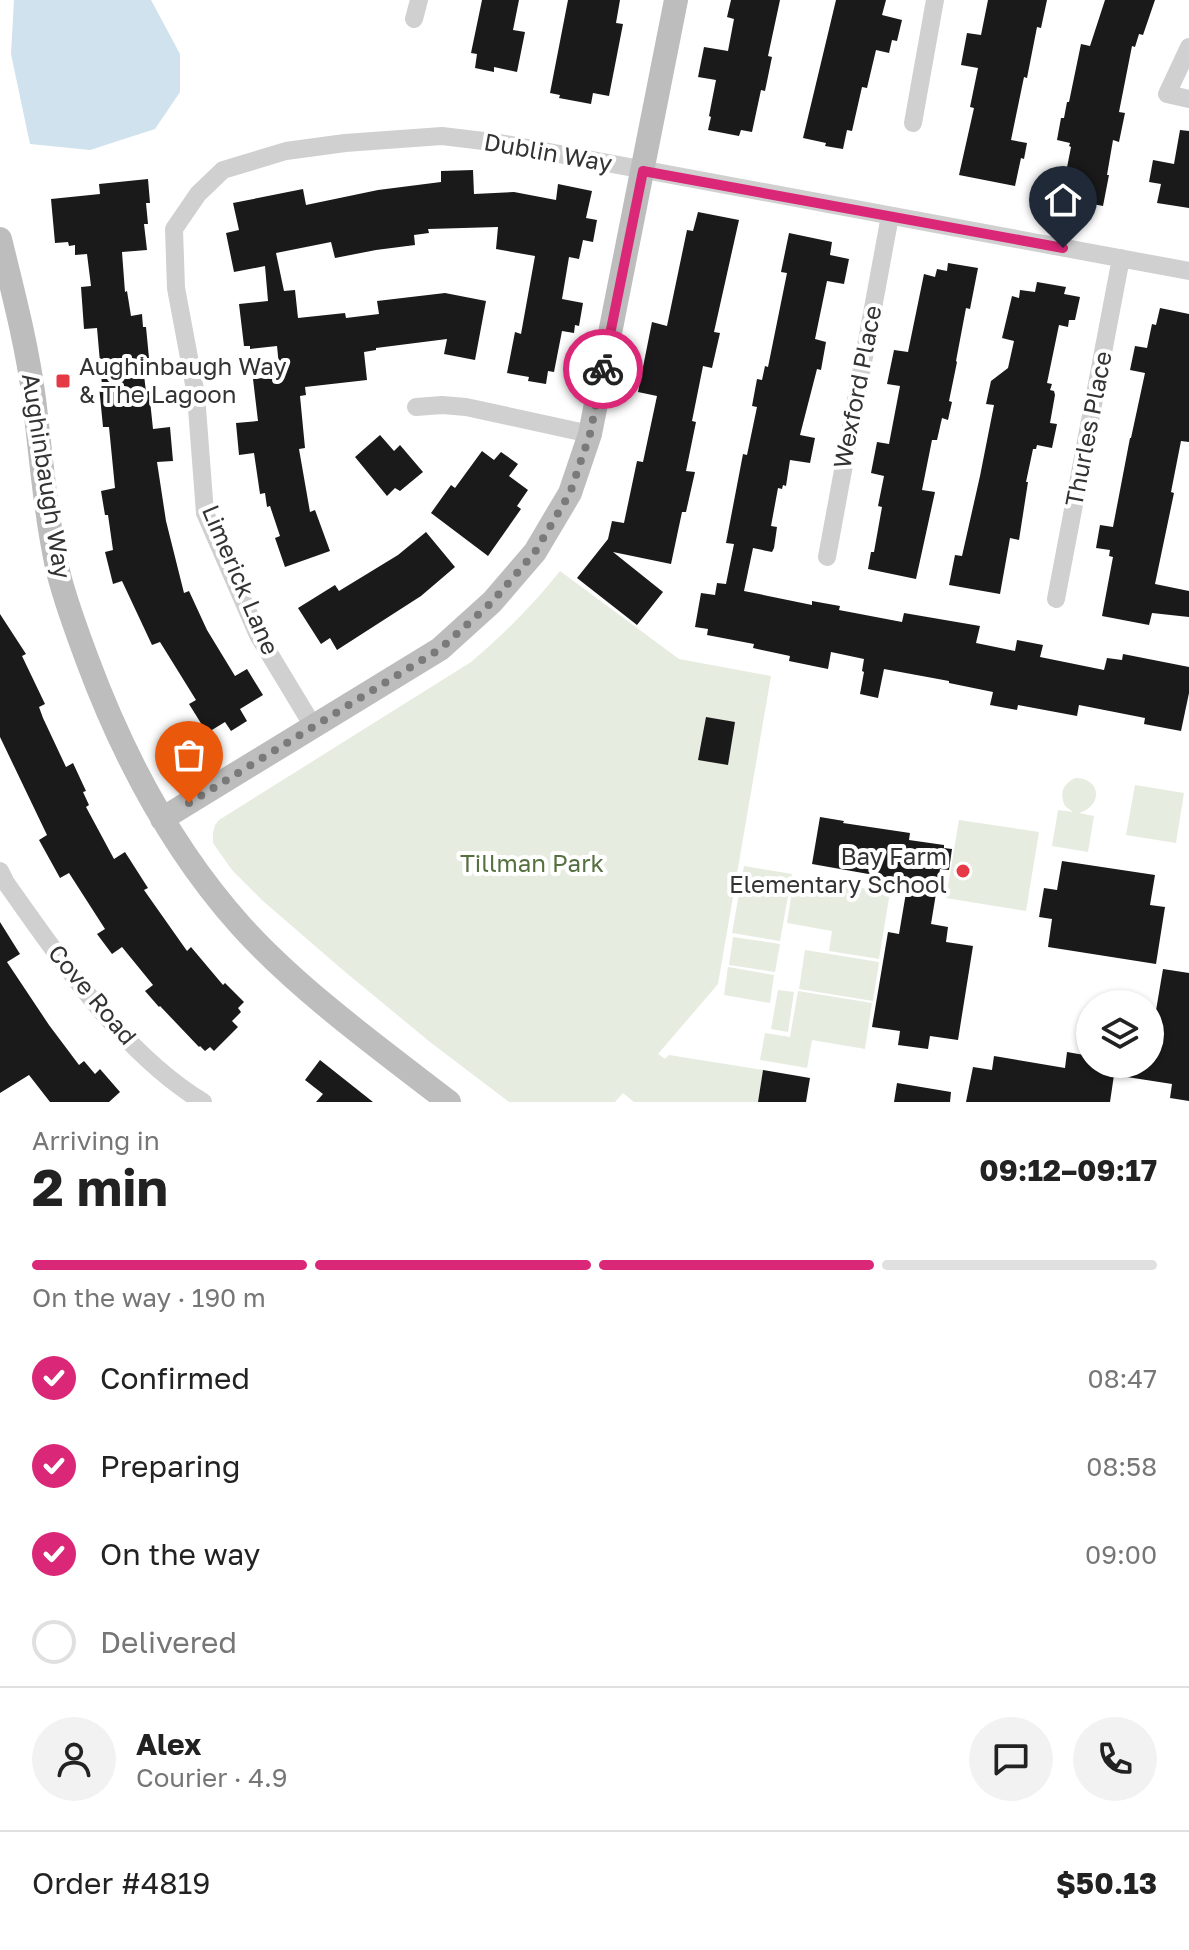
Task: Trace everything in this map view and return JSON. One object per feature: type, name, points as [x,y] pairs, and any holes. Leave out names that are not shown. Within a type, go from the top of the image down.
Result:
[{"type":"street","points":[[414,19],[419,0]]},
{"type":"street","points":[[162,819],[440,649],[492,602],[535,552],[570,493],[590,434],[676,0]]},
{"type":"street","points":[[913,123],[935,0]]},
{"type":"street","points":[[1189,47],[1167,94],[1189,99]]},
{"type":"street","name":"Dublin Way","points":[[198,194],[223,170],[286,151],[442,136],[500,143],[1189,271]]},
{"type":"street","name":"Limerick Lane","points":[[198,194],[174,229],[176,288],[196,395],[205,513],[258,635],[313,726]]},
{"type":"street","name":"Wexford Place","points":[[827,557],[890,216]]},
{"type":"street","name":"Aughinbaugh Way","points":[[0,239],[30,376],[44,494],[58,569],[80,640],[126,754],[162,819],[202,878],[241,926],[306,989],[449,1102]]},
{"type":"street","name":"Thurles Place","points":[[1056,599],[1121,258]]},
{"type":"street","points":[[416,407],[466,407],[590,434]]},
{"type":"street","name":"Cove Road","points":[[0,871],[79,986],[138,1050],[186,1092],[203,1102]]},
{"type":"green space","name":"Tillman Park","points":[[560,571],[679,659],[771,676],[718,984],[658,1054],[665,1059],[669,1055],[763,1070],[758,1102],[634,1102],[623,1093],[615,1102],[509,1102],[430,1042],[263,901],[232,870],[213,843],[215,825],[219,820],[471,662],[518,619]]},
{"type":"green space","points":[[1075,778],[1090,782],[1096,793],[1092,805],[1079,813],[1094,816],[1088,852],[1052,846],[1058,810],[1073,812],[1065,806],[1062,793]]},
{"type":"green space","points":[[1135,785],[1184,793],[1176,843],[1126,835]]},
{"type":"green space","points":[[959,820],[1039,832],[1026,911],[946,898]]},
{"type":"green space","points":[[744,866],[792,874],[780,941],[732,933]]},
{"type":"green space","points":[[794,878],[890,892],[879,959],[829,951],[832,931],[787,923]]},
{"type":"green space","points":[[733,937],[780,944],[775,972],[729,965]]},
{"type":"green space","points":[[805,950],[879,962],[873,1001],[799,989]]},
{"type":"green space","points":[[728,967],[774,975],[770,1003],[724,995]]},
{"type":"green space","points":[[778,990],[794,992],[788,1032],[771,1029]]},
{"type":"green space","points":[[798,991],[872,1003],[865,1049],[812,1040],[807,1068],[760,1060],[765,1033],[790,1037]]},
{"type":"water","points":[[14,0],[151,0],[180,54],[180,92],[155,129],[90,150],[30,144],[11,54]]},
{"type":"building","points":[[482,0],[519,0],[513,30],[525,32],[517,72],[494,67],[494,72],[475,68],[477,54],[471,53]]},
{"type":"building","points":[[568,0],[620,0],[616,23],[623,24],[609,96],[593,93],[591,104],[559,98],[560,95],[550,93]]},
{"type":"building","points":[[731,0],[780,0],[768,56],[772,57],[765,91],[761,90],[752,132],[741,130],[739,136],[708,130],[716,80],[698,77],[704,47],[728,51],[734,19],[727,17]]},
{"type":"building","points":[[836,0],[886,0],[882,15],[902,20],[897,41],[892,40],[889,53],[876,50],[867,88],[862,87],[852,131],[847,130],[843,149],[803,138]]},
{"type":"building","points":[[988,0],[1047,0],[1041,28],[1037,27],[1027,78],[1024,77],[1011,140],[1027,143],[1015,186],[959,175],[974,108],[970,107],[978,68],[961,65],[967,33],[981,35]]},
{"type":"building","points":[[1105,0],[1155,0],[1143,35],[1139,34],[1135,47],[1132,46],[1119,112],[1125,113],[1119,142],[1113,140],[1103,206],[1061,198],[1071,147],[1070,143],[1057,140],[1061,118],[1064,118],[1069,102],[1081,44],[1090,46]]},
{"type":"building","points":[[1180,130],[1189,131],[1189,208],[1157,203],[1161,184],[1149,182],[1153,160],[1174,164]]},
{"type":"building","points":[[473,170],[474,194],[514,192],[556,200],[558,184],[592,191],[586,218],[597,220],[593,242],[583,240],[579,259],[569,257],[562,299],[583,303],[579,326],[575,325],[574,333],[562,331],[554,372],[548,371],[546,384],[507,373],[515,332],[521,334],[535,256],[496,249],[498,227],[428,229],[429,233],[414,235],[415,245],[335,258],[331,242],[276,253],[284,291],[295,290],[298,318],[345,313],[346,318],[379,314],[377,301],[445,293],[486,301],[475,360],[444,354],[447,339],[376,348],[364,352],[367,380],[305,387],[306,395],[300,396],[305,448],[299,449],[310,512],[315,510],[330,551],[285,567],[275,538],[280,536],[270,506],[267,507],[265,493],[260,494],[254,453],[239,455],[236,423],[258,421],[253,379],[280,376],[277,346],[250,349],[250,346],[244,346],[239,304],[268,301],[265,266],[234,272],[226,233],[239,230],[233,203],[303,189],[306,205],[378,190],[441,182],[441,171]]},
{"type":"building","points":[[148,179],[150,203],[146,203],[148,224],[144,224],[147,250],[122,252],[125,292],[131,316],[142,314],[143,327],[146,327],[149,358],[142,358],[153,429],[170,427],[173,461],[157,462],[166,521],[184,593],[189,591],[207,630],[235,676],[247,669],[263,695],[240,709],[247,721],[231,731],[225,722],[207,733],[189,704],[196,700],[160,642],[152,645],[122,581],[113,584],[105,552],[113,550],[101,491],[115,488],[109,427],[103,427],[97,328],[84,329],[81,287],[91,286],[87,254],[75,255],[75,245],[69,246],[68,242],[55,243],[51,199],[100,194],[99,184]]},
{"type":"building","points":[[698,212],[739,220],[714,332],[720,333],[712,368],[703,366],[692,421],[696,422],[686,471],[695,472],[686,512],[682,512],[671,564],[613,552],[663,592],[637,625],[577,578],[608,539],[612,521],[624,523],[637,461],[643,462],[657,396],[638,392],[652,322],[667,326],[687,230],[693,231]]},
{"type":"building","points":[[789,233],[832,242],[830,255],[849,259],[844,284],[827,281],[815,339],[826,342],[821,370],[817,369],[800,435],[815,438],[810,463],[790,460],[786,486],[778,488],[771,526],[777,527],[774,548],[772,552],[753,548],[744,591],[812,605],[812,601],[840,606],[839,610],[902,622],[904,613],[980,626],[976,643],[1015,651],[1017,640],[1043,645],[1040,657],[1104,670],[1107,658],[1122,660],[1123,654],[1189,667],[1189,693],[1181,731],[1144,724],[1145,718],[1079,705],[1077,716],[1018,705],[1017,710],[990,705],[993,692],[884,669],[878,698],[860,694],[864,659],[831,652],[828,669],[789,661],[790,656],[753,648],[754,644],[707,635],[708,629],[695,627],[701,593],[715,595],[717,583],[726,584],[734,544],[726,543],[743,454],[747,455],[757,407],[752,406],[757,379],[762,380],[765,366],[768,367],[787,273],[781,272]]},
{"type":"building","points":[[948,263],[978,268],[970,309],[966,308],[948,420],[942,418],[937,440],[932,440],[922,490],[935,492],[916,579],[868,569],[882,507],[878,506],[884,476],[871,473],[877,442],[889,444],[900,386],[887,384],[894,350],[908,352],[924,274],[935,277],[937,269],[947,271]]},
{"type":"building","points":[[1037,282],[1066,287],[1064,294],[1080,297],[1075,320],[1069,320],[1068,327],[1059,325],[1047,383],[1052,384],[1050,390],[1055,395],[1050,423],[1057,424],[1052,448],[1037,445],[1033,449],[1019,540],[1010,538],[1000,594],[949,585],[955,555],[962,556],[980,476],[994,405],[986,404],[991,381],[1008,368],[1014,341],[1002,338],[1012,296],[1019,298],[1020,290],[1035,292]]},
{"type":"building","points":[[1160,308],[1189,314],[1189,442],[1181,441],[1171,492],[1174,493],[1155,584],[1189,591],[1189,617],[1152,613],[1149,625],[1102,616],[1113,557],[1109,556],[1110,550],[1096,548],[1100,525],[1113,527],[1145,373],[1130,370],[1135,346],[1147,348],[1152,324],[1156,325]]},
{"type":"building","points":[[380,435],[394,451],[400,445],[423,472],[400,491],[395,488],[387,496],[355,457]]},
{"type":"building","points":[[482,451],[494,460],[501,452],[518,464],[509,476],[528,490],[517,506],[521,509],[488,556],[431,513],[451,485],[455,488]]},
{"type":"building","points":[[426,532],[455,567],[421,596],[337,650],[330,638],[321,644],[298,608],[335,585],[339,591],[398,555]]},
{"type":"building","points":[[0,614],[26,654],[22,656],[45,704],[39,707],[43,718],[66,767],[73,763],[86,791],[83,792],[89,805],[86,807],[114,859],[125,852],[148,888],[144,890],[187,951],[191,947],[223,985],[225,983],[244,1002],[238,1008],[241,1012],[232,1021],[238,1027],[214,1051],[210,1047],[205,1051],[199,1047],[159,1007],[145,991],[153,985],[122,947],[112,954],[97,934],[105,929],[69,873],[60,878],[39,840],[47,835],[0,737]]},
{"type":"building","points":[[706,717],[735,722],[728,765],[698,760]]},
{"type":"building","points":[[820,817],[910,833],[909,840],[952,849],[949,870],[940,869],[931,924],[948,927],[946,942],[973,946],[958,1040],[930,1036],[928,1049],[898,1045],[900,1031],[872,1027],[888,932],[899,934],[908,881],[812,864]]},
{"type":"building","points":[[1062,861],[1155,875],[1150,905],[1165,907],[1156,964],[1048,947],[1052,919],[1039,917],[1044,888],[1057,890]]},
{"type":"building","points":[[0,922],[20,954],[7,962],[79,1065],[84,1061],[95,1074],[100,1069],[120,1092],[109,1102],[50,1102],[29,1075],[0,1093]]},
{"type":"building","points":[[1163,969],[1189,973],[1189,1101],[1170,1098],[1172,1084],[1133,1078],[1164,1078],[1164,990],[1159,990]]},
{"type":"building","points":[[1067,1052],[1076,1054],[1076,1078],[1114,1078],[1110,1102],[966,1102],[973,1067],[992,1070],[994,1056],[1065,1068]]},
{"type":"building","points":[[320,1060],[373,1102],[316,1102],[323,1094],[305,1080]]},
{"type":"building","points":[[763,1070],[810,1078],[806,1102],[758,1102]]},
{"type":"building","points":[[897,1083],[951,1092],[950,1102],[894,1102]]},
{"type":"way so far","points":[[189,803],[440,649],[492,602],[535,552],[570,493],[590,434],[603,369]]},
{"type":"place","name":"Aughinbaugh Way & The Lagoon","points":[[63,381]]},
{"type":"place","name":"Bay Farm Elementary School","points":[[963,871]]},
{"type":"route","points":[[603,369],[643,171],[1063,248]]}]
